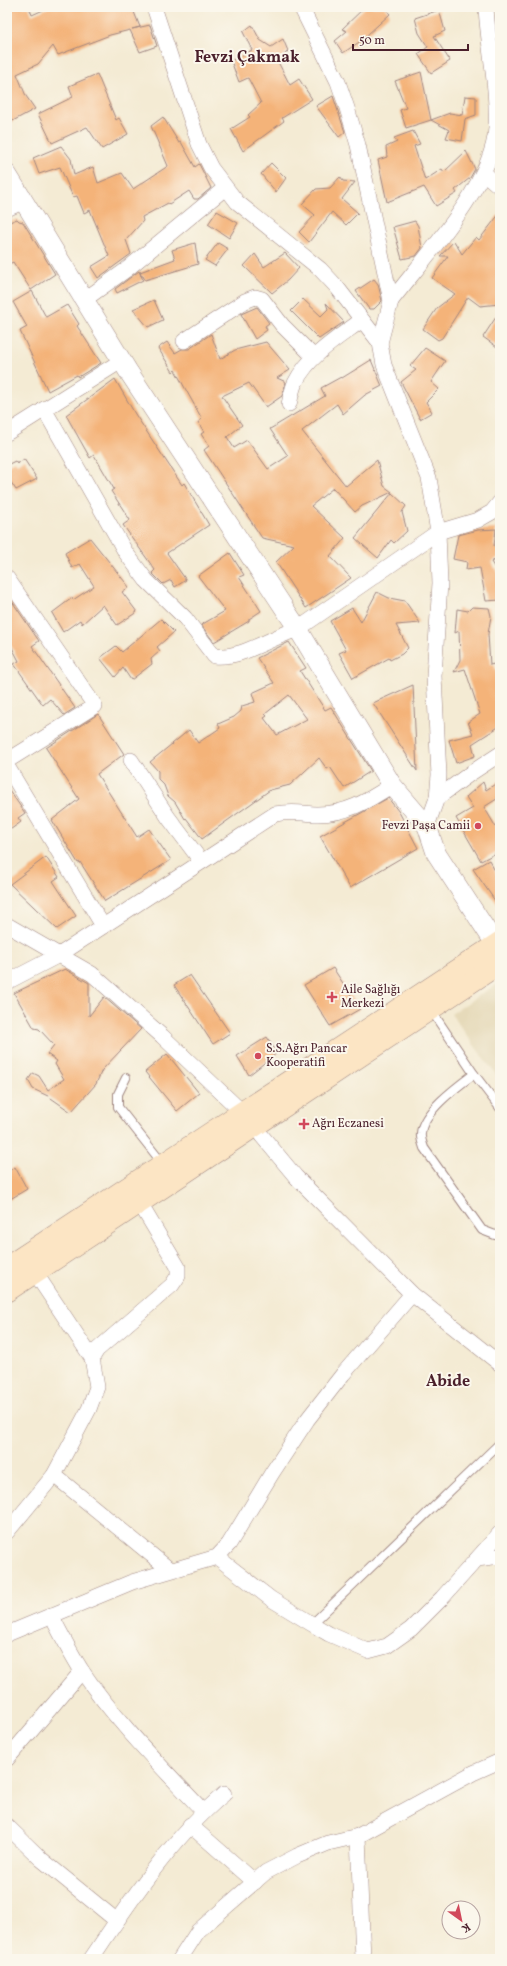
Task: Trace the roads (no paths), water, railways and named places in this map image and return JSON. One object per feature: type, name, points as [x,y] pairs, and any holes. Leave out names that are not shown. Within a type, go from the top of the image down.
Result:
[{"type":"main road","points":[[7,1268],[163,1164],[248,1119],[430,1009],[499,950]]},
{"type":"main road","points":[[7,1290],[139,1202],[248,1119],[499,950]]},
{"type":"street","points":[[154,7],[199,144],[211,168],[237,202],[320,269],[336,286],[380,343]]},
{"type":"street","points":[[301,7],[338,82],[347,108],[358,145],[391,301]]},
{"type":"street","points":[[427,826],[438,798],[439,775],[434,676],[440,583],[438,532],[429,478],[384,365],[380,343],[391,301],[454,221],[484,173],[498,131],[486,7]]},
{"type":"street","points":[[484,173],[500,188]]},
{"type":"street","points":[[7,174],[15,205],[84,300],[121,361],[298,629],[392,785],[427,826],[436,853],[499,950]]},
{"type":"street","points":[[84,300],[126,270],[225,188]]},
{"type":"street","points":[[184,341],[245,301],[255,297],[262,299],[267,304],[282,325],[314,357]]},
{"type":"street","points":[[289,404],[294,384],[314,357],[362,320]]},
{"type":"street","points":[[7,433],[121,361]]},
{"type":"street","points":[[44,409],[126,554],[146,580],[185,618],[214,656],[224,657],[241,653],[281,634],[298,629],[438,532],[478,520],[498,511]]},
{"type":"street","points":[[7,578],[95,706],[7,761]]},
{"type":"street","points":[[438,798],[471,772],[500,754]]},
{"type":"street","points":[[131,760],[168,817],[201,861]]},
{"type":"street","points":[[7,766],[103,926]]},
{"type":"street","points":[[7,982],[59,955],[201,861],[276,814],[291,811],[315,814],[348,810],[367,802],[392,785]]},
{"type":"street","points":[[7,925],[92,974],[248,1119],[296,1177],[412,1294],[500,1364]]},
{"type":"street","points":[[92,1358],[106,1341],[172,1285],[178,1276],[178,1267],[139,1202]]},
{"type":"street","points":[[7,1532],[54,1476],[89,1409],[95,1395],[97,1380],[92,1358],[34,1271]]},
{"type":"street","points":[[7,1634],[132,1582],[217,1557],[229,1544],[272,1473],[307,1420],[343,1374],[412,1294]]},
{"type":"street","points":[[54,1476],[170,1570]]},
{"type":"street","points":[[217,1557],[271,1599],[328,1634],[368,1651],[387,1646],[411,1629],[500,1533]]},
{"type":"street","points":[[477,1559],[500,1556]]},
{"type":"street","points":[[51,1615],[82,1671],[138,1742],[204,1812]]},
{"type":"street","points":[[7,1759],[82,1671]]},
{"type":"street","points":[[180,1959],[198,1931],[266,1872],[296,1856],[328,1843],[358,1836],[473,1773],[500,1761]]},
{"type":"street","points":[[91,1959],[146,1880],[190,1825],[224,1794]]},
{"type":"street","points":[[190,1825],[255,1882]]},
{"type":"street","points":[[7,1826],[40,1858],[117,1921]]},
{"type":"street","points":[[358,1836],[363,1959]]},
{"type":"lane","points":[[430,1009],[474,1074],[500,1108]]},
{"type":"lane","points":[[474,1074],[454,1089],[427,1117],[421,1133],[424,1148],[482,1230],[495,1235],[500,1234]]},
{"type":"lane","points":[[126,1078],[118,1094],[118,1107],[163,1164]]},
{"type":"lane","points":[[312,1624],[500,1443]]},
{"type":"place","name":"Fevzi Paşa Camii","points":[[478,826]]},
{"type":"place","name":"Aile Sağlığı Merkezi","points":[[332,997]]},
{"type":"place","name":"S.S.Ağrı Pancar Kooperatifi","points":[[258,1056]]},
{"type":"place","name":"Ağrı Eczanesi","points":[[304,1124]]},
{"type":"district","name":"Fevzi Çakmak","points":[[247,58]]},
{"type":"district","name":"Abide","points":[[448,1382]]}]
